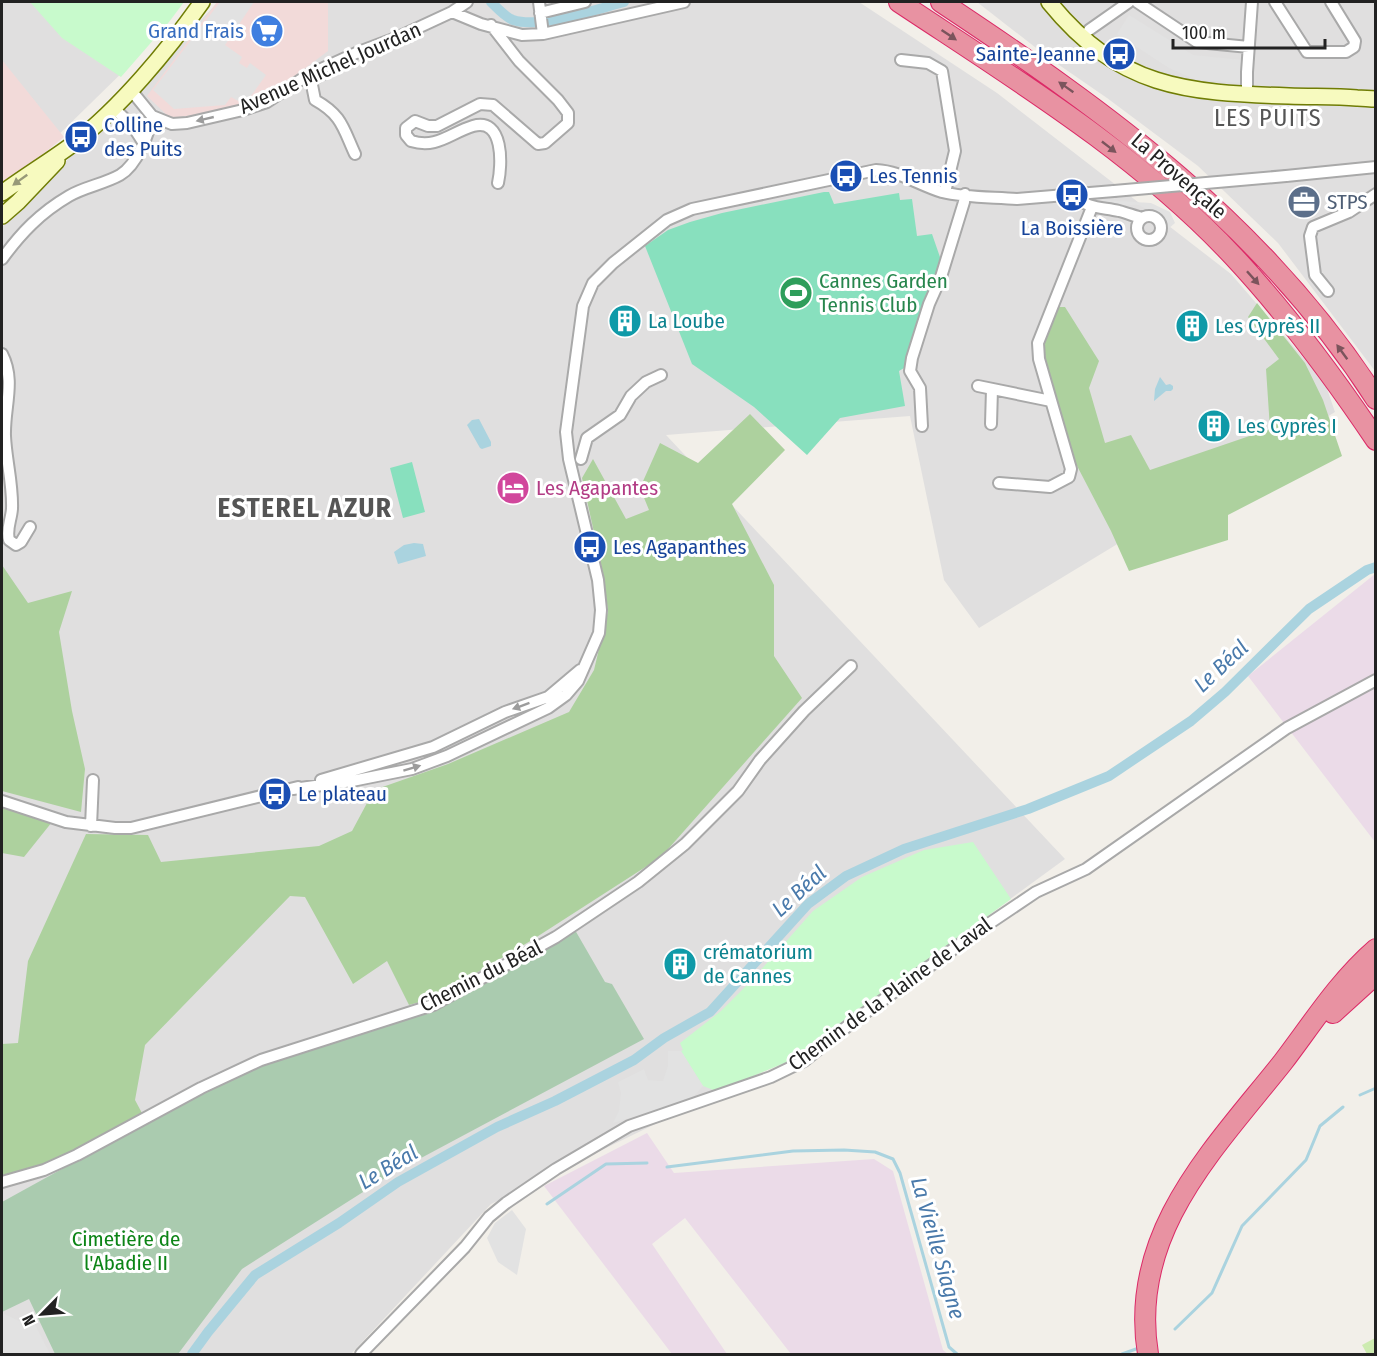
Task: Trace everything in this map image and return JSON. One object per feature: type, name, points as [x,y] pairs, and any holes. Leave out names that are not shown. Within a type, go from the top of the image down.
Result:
[{"type":"highway","name":"La Provençale","points":[[899,2],[1062,111],[1174,200],[1233,256],[1272,301],[1330,373],[1376,440]]},
{"type":"highway","name":"La Provençale","points":[[941,2],[1075,93],[1138,141],[1200,193],[1251,242],[1293,289],[1376,399]]},
{"type":"highway","points":[[1148,1354],[1145,1315],[1149,1279],[1160,1240],[1179,1198],[1205,1161],[1342,985],[1376,949]]},
{"type":"highway","points":[[1158,1354],[1156,1314],[1159,1284],[1166,1252],[1175,1227],[1211,1169],[1376,961]]},
{"type":"highway","points":[[1333,1013],[1376,974]]},
{"type":"street","points":[[2,194],[73,143],[113,107],[167,47],[202,2]]},
{"type":"street","name":"Avenue Michel Jourdan","points":[[152,116],[172,124],[188,123],[267,102],[308,75],[396,38],[452,12],[467,2]]},
{"type":"street","points":[[539,2],[541,22]]},
{"type":"street","points":[[452,12],[481,24],[522,35],[541,22],[585,2]]},
{"type":"street","points":[[541,22],[684,2]]},
{"type":"street","points":[[1049,2],[1086,34]]},
{"type":"street","points":[[1060,2],[1107,57],[1125,68],[1166,85],[1247,95],[1373,100]]},
{"type":"street","points":[[1086,34],[1128,2]]},
{"type":"street","points":[[1137,2],[1197,42],[1249,47]]},
{"type":"street","points":[[1247,95],[1252,2]]},
{"type":"street","points":[[1275,2],[1307,52],[1346,52],[1354,47],[1355,41],[1331,2]]},
{"type":"street","points":[[490,25],[519,61],[558,100],[568,113],[568,123],[545,143],[538,144],[492,105],[480,104],[437,126],[428,126],[415,121],[406,128],[406,135],[411,141],[419,144],[442,141],[474,126],[490,129],[500,146],[498,183]]},
{"type":"street","points":[[356,53],[349,62],[311,80],[315,100],[328,107],[338,117],[356,154]]},
{"type":"street","points":[[901,60],[928,63],[942,71],[955,151],[945,192]]},
{"type":"street","points":[[2,259],[22,232],[48,210],[71,195],[121,175],[135,162],[150,128],[152,116],[130,89]]},
{"type":"street","points":[[113,107],[134,128],[143,142]]},
{"type":"street","points":[[2,216],[47,173],[73,143]]},
{"type":"street","points":[[2,801],[66,822],[131,828],[293,789],[352,781],[412,769],[447,756],[548,708],[566,695],[578,681],[587,664],[599,633],[601,610],[598,580],[569,459],[566,432],[583,306],[593,283],[613,263],[667,220],[692,209],[876,170],[895,172],[945,192],[1017,199],[1376,167]]},
{"type":"street","points":[[922,426],[920,388],[910,370],[912,358],[929,304],[941,277],[965,194]]},
{"type":"street","points":[[1328,291],[1315,275],[1310,236],[1313,227],[1348,212],[1376,194]]},
{"type":"street","points":[[1074,195],[1092,207],[1118,211],[1142,219],[1149,216],[1156,219],[1161,229],[1161,239],[1141,243],[1137,229],[1142,219]]},
{"type":"street","points":[[999,483],[1050,487],[1069,477],[1071,469],[1039,359],[1038,343],[1092,207]]},
{"type":"street","points":[[2,354],[8,366],[10,383],[5,434],[12,510],[7,532],[9,540],[16,544],[21,542],[30,527]]},
{"type":"street","points":[[581,459],[586,438],[620,416],[631,396],[645,382],[661,375]]},
{"type":"street","points":[[978,386],[1051,401]]},
{"type":"street","points":[[991,424],[992,389]]},
{"type":"street","name":"Chemin du Béal","points":[[2,1182],[44,1170],[77,1155],[201,1088],[261,1060],[433,1005],[556,937],[639,882],[685,844],[738,791],[760,760],[804,711],[851,666]]},
{"type":"street","name":"Chemin de la Plaine de Laval","points":[[361,1354],[465,1247],[489,1217],[556,1169],[630,1126],[771,1077],[804,1061],[863,1015],[1035,892],[1086,868],[1287,728],[1376,680]]},
{"type":"street","points":[[91,826],[93,780]]},
{"type":"shaded area","points":[[2,2],[179,2],[135,60],[44,149],[2,176]]},
{"type":"shaded area","points":[[217,2],[328,2],[328,51],[252,108],[170,118],[147,96]]},
{"type":"shaded area","points":[[218,2],[328,51],[328,2],[859,2],[997,93],[1231,274],[1325,383],[1335,412],[979,628],[944,580],[910,416],[666,435],[1065,859],[797,1055],[491,1204],[351,1354],[2,1354],[2,227]]},
{"type":"shaded area","points":[[220,2],[254,2],[225,45],[242,57],[239,63],[247,68],[250,63],[266,75],[248,100],[240,102],[231,97],[225,105],[174,109],[153,90]]},
{"type":"shaded area","points":[[977,2],[1375,2],[1375,371],[1278,243],[1198,166],[1049,58]]},
{"type":"shaded area","points":[[1129,15],[1193,55],[1242,60],[1241,83],[1196,80],[1169,68],[1117,34]]},
{"type":"shaded area","points":[[2,60],[64,137],[32,163],[2,183]]},
{"type":"shaded area","points":[[1103,200],[1151,203],[1170,212],[1175,223],[1168,229],[1162,218],[1139,205],[1103,204]]},
{"type":"shaded area","points":[[1375,574],[1375,842],[1248,676]]},
{"type":"shaded area","points":[[668,1051],[681,1051],[703,1086],[694,1096],[678,1103],[613,1123],[619,1111],[621,1093],[618,1082],[644,1069],[648,1080],[663,1081],[668,1066]]},
{"type":"shaded area","points":[[647,1133],[674,1173],[874,1159],[893,1171],[943,1350],[948,1354],[791,1354],[685,1218],[652,1244],[727,1354],[672,1354],[544,1186]]},
{"type":"shaded area","points":[[512,1210],[526,1229],[517,1275],[498,1262],[487,1238],[495,1223]]},
{"type":"shaded area","points":[[2,1313],[26,1324],[31,1317],[50,1354],[2,1354]]},
{"type":"green space","points":[[30,2],[184,2],[121,77],[62,38]]},
{"type":"green space","name":"Cannes Garden Tennis Club","points":[[829,192],[834,204],[899,193],[900,200],[912,199],[917,236],[932,234],[941,260],[913,336],[904,368],[899,371],[905,406],[840,418],[807,455],[754,407],[692,364],[645,246],[668,230],[690,222]]},
{"type":"green space","points":[[1257,303],[1305,363],[1323,400],[1342,456],[1228,515],[1228,540],[1129,571],[1075,462],[1046,378],[1042,346],[1058,307],[1065,307],[1099,361],[1089,388],[1105,443],[1131,435],[1150,470],[1270,429],[1266,369],[1279,359],[1248,317]]},
{"type":"green space","points":[[750,414],[785,450],[732,504],[774,585],[774,656],[802,698],[661,857],[532,940],[434,998],[409,1005],[387,961],[353,984],[305,897],[290,896],[145,1045],[135,1100],[143,1115],[57,1160],[2,1177],[2,1044],[18,1043],[28,961],[86,834],[148,835],[161,862],[319,846],[352,831],[374,790],[448,764],[569,712],[594,670],[608,611],[603,573],[582,478],[593,459],[626,519],[649,510],[640,488],[660,443],[698,463]]},
{"type":"green space","points":[[412,462],[425,512],[403,518],[390,468]]},
{"type":"green space","points":[[2,565],[28,603],[72,591],[59,632],[72,711],[85,769],[81,812],[2,791]]},
{"type":"green space","points":[[2,807],[52,822],[24,857],[2,853]]},
{"type":"green space","points":[[973,842],[1011,899],[787,1062],[716,1091],[703,1086],[681,1051],[683,1050],[680,1043],[721,1011],[813,911],[862,877],[924,850]]},
{"type":"green space","name":"Cimetière de l'Abadie II","points":[[575,930],[605,982],[612,984],[644,1039],[393,1173],[242,1269],[178,1354],[55,1354],[29,1299],[2,1312],[2,1202],[216,1084],[306,1048],[386,1025]]},
{"type":"green space","points":[[1375,1338],[1375,1354],[1367,1354],[1362,1345]]},
{"type":"water","points":[[1160,377],[1166,385],[1173,386],[1173,389],[1166,391],[1154,401],[1155,389]]},
{"type":"water","points":[[479,419],[491,442],[491,446],[482,449],[467,425],[472,420]]},
{"type":"water","points":[[423,544],[426,556],[398,564],[394,552],[404,545]]},
{"type":"waterway","points":[[491,2],[510,19],[524,22],[553,20],[624,2]]},
{"type":"waterway","name":"Le Béal","points":[[192,1354],[255,1275],[339,1223],[398,1182],[497,1127],[555,1101],[634,1060],[664,1038],[710,1012],[808,904],[846,876],[904,849],[1028,809],[1109,776],[1191,721],[1225,692],[1309,609],[1367,570],[1376,567]]},
{"type":"waterway","name":"La Vieille Siagne","points":[[1360,1095],[1376,1088]]},
{"type":"waterway","name":"La Vieille Siagne","points":[[1175,1329],[1212,1293],[1242,1226],[1306,1160],[1320,1126],[1343,1107]]},
{"type":"waterway","name":"La Vieille Siagne","points":[[667,1167],[793,1151],[875,1152],[893,1159],[900,1173],[949,1347],[957,1354]]},
{"type":"waterway","name":"La Vieille Siagne","points":[[547,1204],[606,1164],[647,1163]]},
{"type":"waterway","name":"La Vieille Siagne","points":[[1122,1354],[1136,1349]]},
{"type":"place","name":"Grand Frais","points":[[267,31]]},
{"type":"place","name":"Sainte-Jeanne","points":[[1119,54]]},
{"type":"place","name":"Colline des Puits","points":[[81,137]]},
{"type":"place","name":"Les Tennis","points":[[846,176]]},
{"type":"place","name":"La Boissière","points":[[1072,195]]},
{"type":"place","name":"STPS","points":[[1304,202]]},
{"type":"place","name":"Cannes Garden Tennis Club","points":[[796,293]]},
{"type":"place","name":"La Loube","points":[[625,321]]},
{"type":"place","name":"Les Cyprès II","points":[[1192,326]]},
{"type":"place","name":"Les Cyprès I","points":[[1214,426]]},
{"type":"place","name":"Les Agapantes","points":[[513,488]]},
{"type":"place","name":"Les Agapanthes","points":[[590,547]]},
{"type":"place","name":"Le plateau","points":[[275,794]]},
{"type":"place","name":"crématorium de Cannes","points":[[680,964]]},
{"type":"district","name":"LES PUITS","points":[[1268,118]]},
{"type":"district","name":"ESTEREL AZUR","points":[[305,508]]}]
